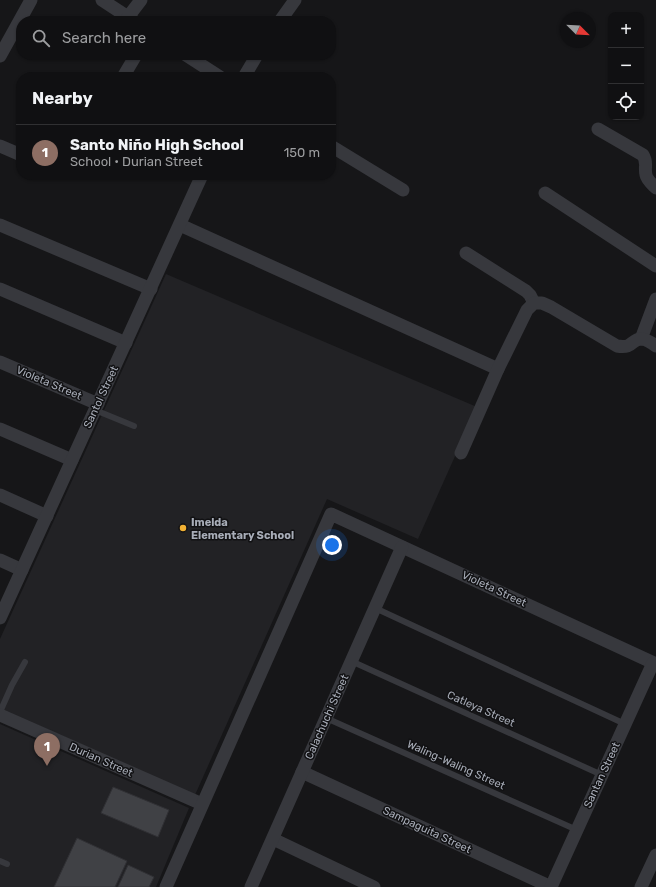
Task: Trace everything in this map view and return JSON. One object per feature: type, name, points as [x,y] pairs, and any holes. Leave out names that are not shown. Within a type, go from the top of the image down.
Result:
[{"type":"street","points":[[22,16],[31,0]]},
{"type":"street","points":[[102,0],[126,16]]},
{"type":"street","points":[[132,16],[140,0]]},
{"type":"street","points":[[284,16],[295,0]]},
{"type":"street","points":[[0,56],[16,27]]},
{"type":"street","points":[[126,72],[133,60]]},
{"type":"street","points":[[194,60],[212,72]]},
{"type":"street","points":[[247,72],[254,60]]},
{"type":"street","points":[[598,129],[643,155],[646,160],[645,174],[648,180],[656,188]]},
{"type":"street","points":[[0,146],[16,153]]},
{"type":"street","points":[[336,149],[403,190]]},
{"type":"street","name":"Santol Street","points":[[0,618],[200,180]]},
{"type":"street","points":[[545,193],[656,266]]},
{"type":"street","points":[[0,225],[151,289]]},
{"type":"street","points":[[180,225],[498,369]]},
{"type":"street","points":[[466,253],[526,291],[534,303]]},
{"type":"street","points":[[0,289],[126,344]]},
{"type":"street","points":[[642,339],[656,299]]},
{"type":"street","points":[[461,453],[498,369],[527,310],[534,303],[538,302],[551,306],[617,346],[628,347],[642,339],[656,346]]},
{"type":"street","name":"Violeta Street","points":[[0,362],[97,407]]},
{"type":"street","points":[[0,429],[72,460]]},
{"type":"street","points":[[0,495],[47,516]]},
{"type":"street","name":"Violeta Street","points":[[202,804],[331,514],[655,664]]},
{"type":"street","name":"Calachuchi Street","points":[[251,887],[402,547]]},
{"type":"street","points":[[0,560],[22,570]]},
{"type":"street","name":"Santan Street","points":[[551,887],[625,724],[655,664]]},
{"type":"street","name":"Durian Street","points":[[0,714],[202,804]]},
{"type":"street","name":"Sampaguita Street","points":[[302,772],[551,887]]},
{"type":"street","points":[[166,887],[202,804]]},
{"type":"street","points":[[273,839],[374,887]]},
{"type":"street","points":[[641,887],[655,861]]},
{"type":"lane","points":[[97,407],[134,426]]},
{"type":"lane","points":[[375,608],[625,724]]},
{"type":"lane","name":"Catleya Street","points":[[351,661],[602,775]]},
{"type":"lane","points":[[0,714],[12,685],[25,662]]},
{"type":"lane","name":"Waling-Waling Street","points":[[326,718],[577,830]]},
{"type":"lane","points":[[0,861],[7,864]]},
{"type":"shaded area","name":"Imelda Elementary School","points":[[166,274],[477,407],[418,539],[327,499],[195,795],[0,708],[0,639]]},
{"type":"shaded area","points":[[0,724],[189,808],[156,887],[0,887]]},
{"type":"building","points":[[113,787],[169,810],[158,837],[101,813]]},
{"type":"building","points":[[77,838],[127,861],[115,887],[54,887]]},
{"type":"building","points":[[128,865],[154,877],[149,887],[118,887]]},
{"type":"place","name":"Imelda Elementary School","points":[[183,528]]},
{"type":"place","name":"Santo Niño High School","points":[[47,766]]}]
